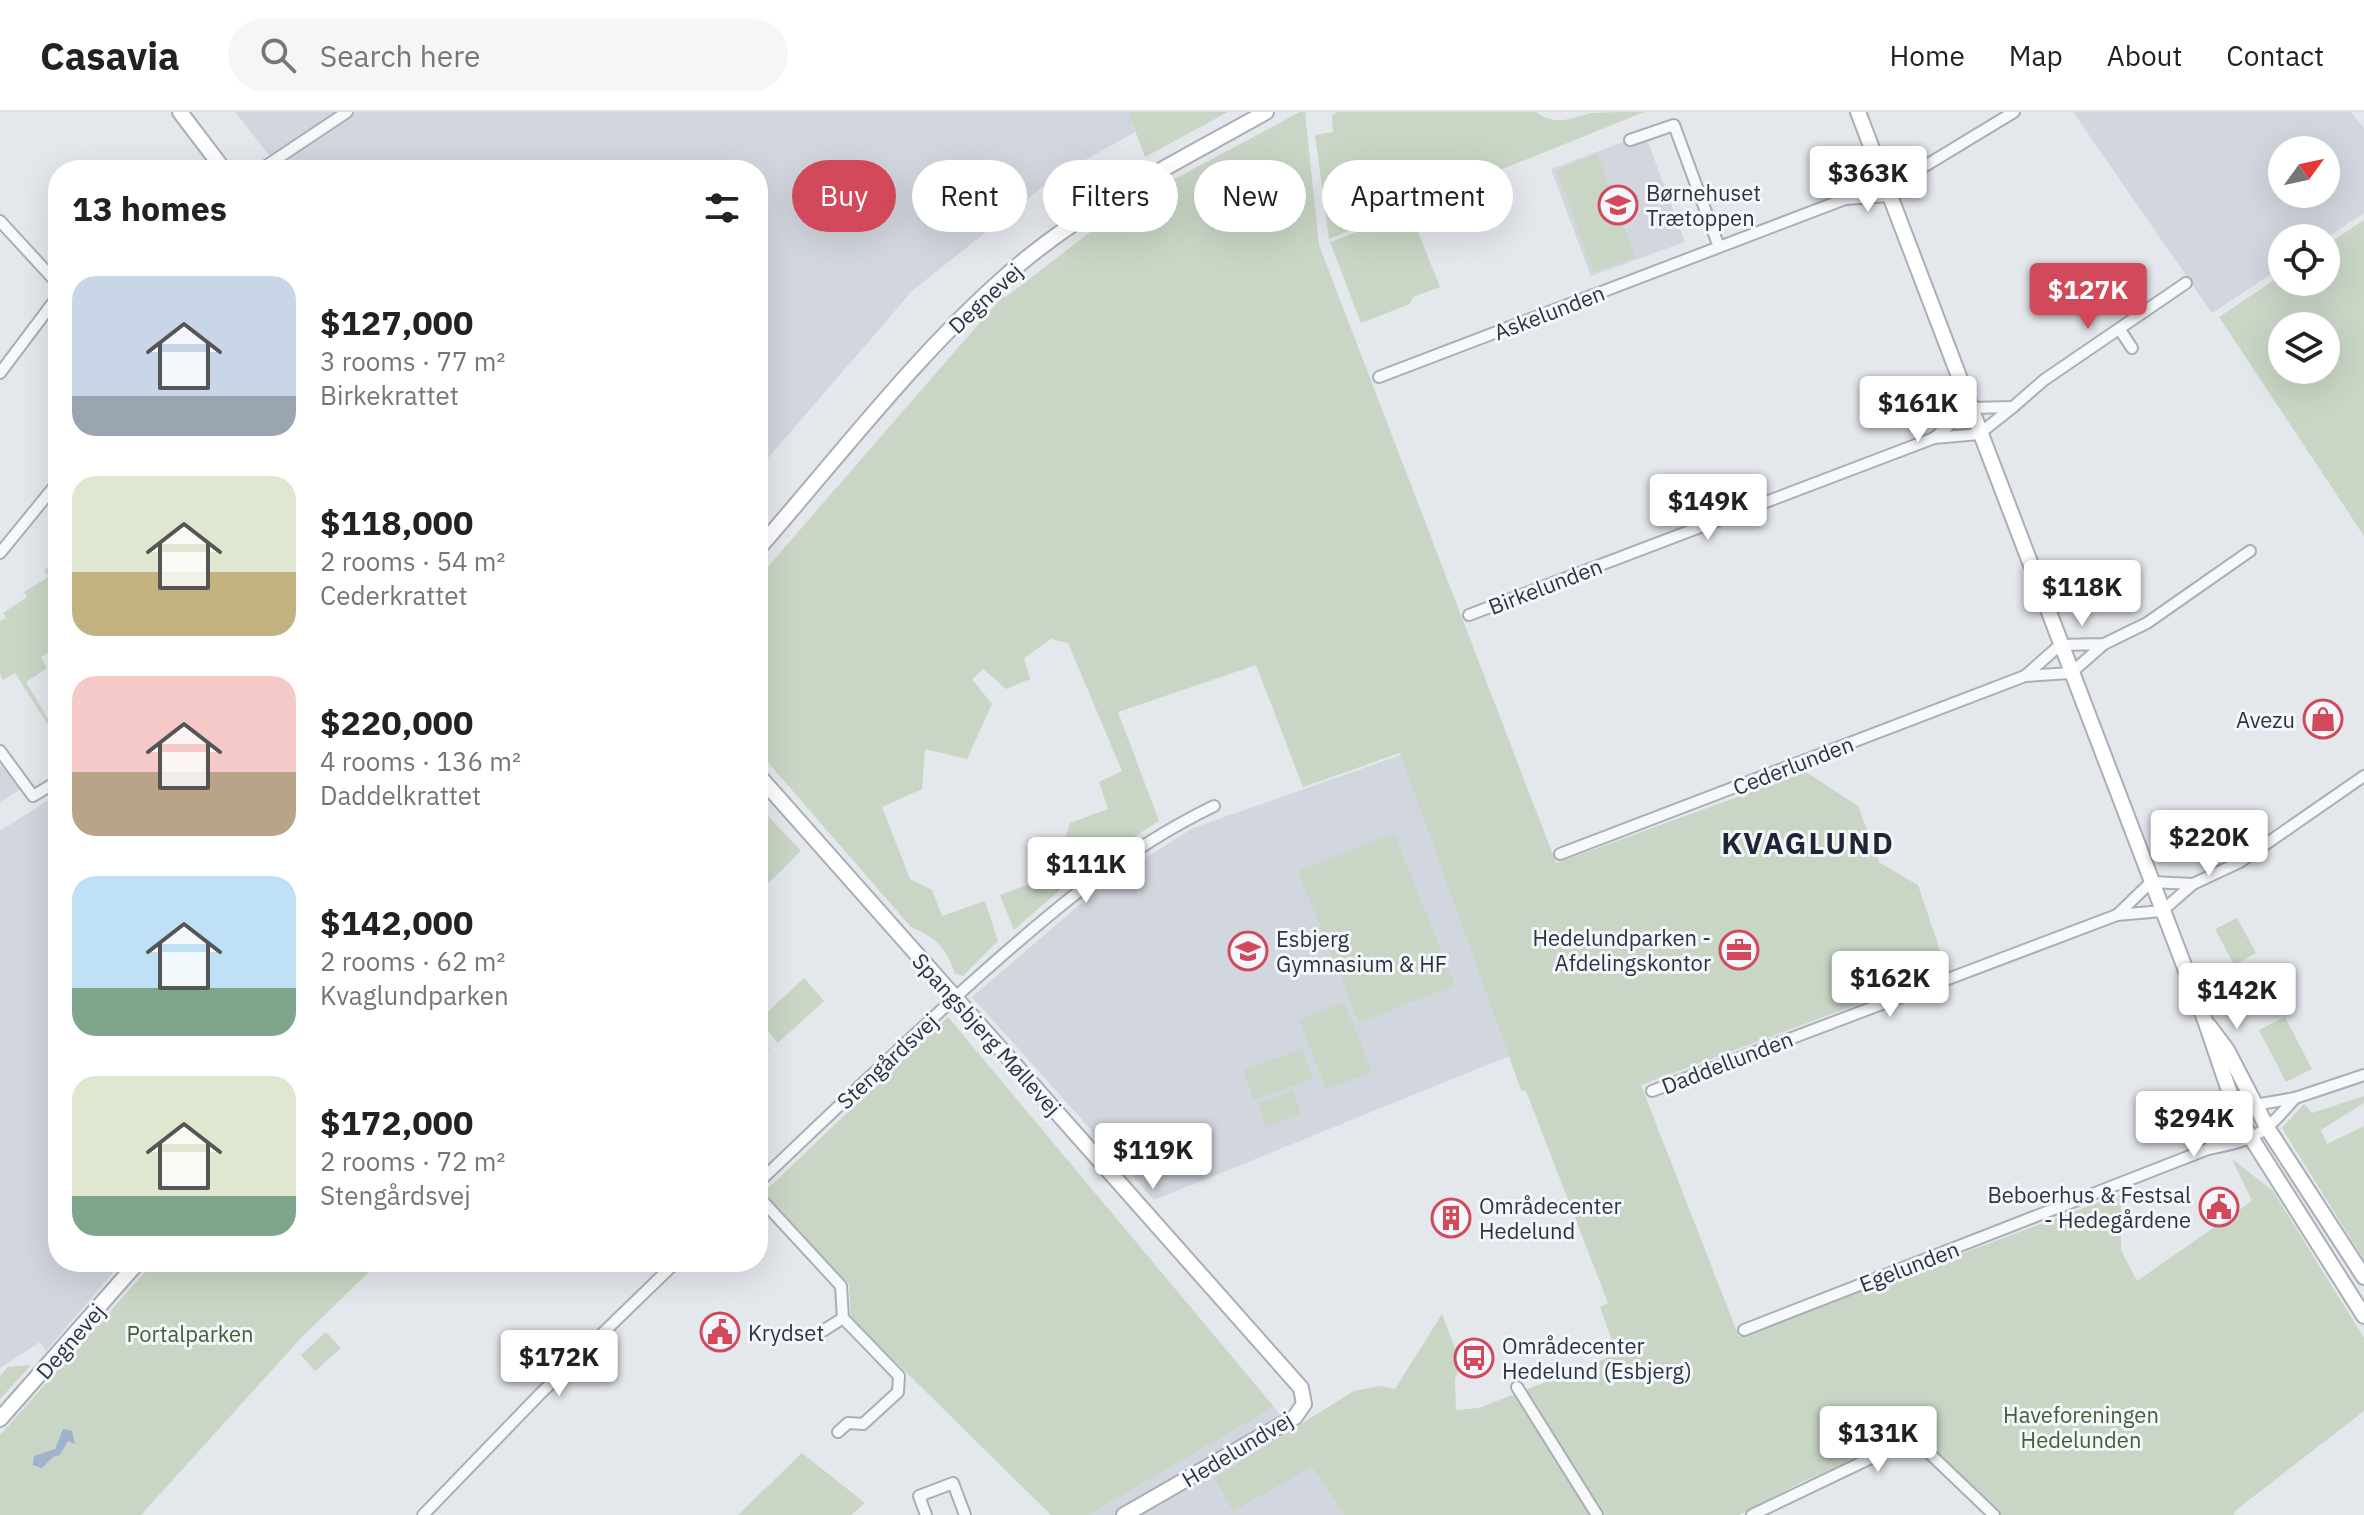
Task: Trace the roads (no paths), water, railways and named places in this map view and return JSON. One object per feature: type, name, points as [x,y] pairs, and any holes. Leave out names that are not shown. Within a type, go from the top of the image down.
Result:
[{"type":"street","points":[[180,112],[216,160]]},
{"type":"street","points":[[275,160],[347,112]]},
{"type":"street","name":"Degnevej","points":[[768,538],[939,342],[1018,266],[1086,214],[1266,112]]},
{"type":"street","points":[[1850,112],[1873,152]]},
{"type":"street","points":[[1858,112],[2206,1023],[2238,1117],[2364,1316]]},
{"type":"street","points":[[1889,196],[1920,169],[2014,112]]},
{"type":"street","points":[[1630,140],[1674,125],[1719,247]]},
{"type":"street","points":[[1880,169],[1920,169]]},
{"type":"street","name":"Askelunden","points":[[1845,199],[1880,169]]},
{"type":"street","name":"Askelunden","points":[[1379,377],[1845,199],[1889,196]]},
{"type":"street","points":[[0,221],[48,273]]},
{"type":"street","points":[[1979,434],[2044,380],[2186,283]]},
{"type":"street","points":[[0,373],[48,309]]},
{"type":"street","points":[[2120,330],[2132,348]]},
{"type":"street","points":[[1969,408],[2013,407]]},
{"type":"street","name":"Birkelunden","points":[[1934,438],[1969,408]]},
{"type":"street","name":"Birkelunden","points":[[1469,615],[1934,438],[1979,434]]},
{"type":"street","points":[[0,553],[48,494]]},
{"type":"street","points":[[2071,673],[2104,644],[2147,623],[2250,551]]},
{"type":"street","points":[[2060,645],[2104,644]]},
{"type":"street","name":"Cederlunden","points":[[2025,676],[2060,645]]},
{"type":"street","name":"Cederlunden","points":[[1560,854],[2025,676],[2071,673]]},
{"type":"street","points":[[0,751],[33,796],[48,787]]},
{"type":"street","points":[[2162,911],[2193,884],[2240,862],[2364,776]]},
{"type":"street","name":"Spangsbjerg Møllevej","points":[[768,786],[1268,1347],[1301,1388],[1304,1404]]},
{"type":"street","name":"Stengårdsvej","points":[[768,1174],[954,998],[1115,861],[1160,832],[1214,806]]},
{"type":"street","points":[[2151,882],[2193,884]]},
{"type":"street","name":"Daddellunden","points":[[2117,915],[2151,882]]},
{"type":"street","name":"Daddellunden","points":[[1652,1091],[2117,915],[2162,911]]},
{"type":"street","points":[[2206,1023],[2227,1050],[2268,1129],[2364,1277]]},
{"type":"street","points":[[2255,1105],[2295,1098],[2364,1075]]},
{"type":"street","name":"Egelunden","points":[[1744,1330],[2208,1149],[2252,1140],[2268,1129],[2295,1098]]},
{"type":"street","name":"Egelunden","points":[[2208,1149],[2238,1117],[2255,1105]]},
{"type":"street","points":[[768,1207],[841,1286],[843,1318],[899,1376],[898,1392],[863,1424],[848,1423],[838,1432]]},
{"type":"street","name":"Degnevej","points":[[0,1419],[129,1272]]},
{"type":"street","points":[[423,1515],[540,1394],[666,1272]]},
{"type":"street","points":[[818,1334],[843,1318]]},
{"type":"street","points":[[1517,1387],[1597,1515]]},
{"type":"street","name":"Hedelundvej","points":[[1124,1515],[1295,1417],[1304,1404]]},
{"type":"street","points":[[1752,1515],[1890,1449],[1908,1447],[1927,1451],[1994,1515]]},
{"type":"street","points":[[926,1515],[919,1496],[953,1483],[965,1515]]},
{"type":"water","points":[[63,1429],[72,1431],[75,1444],[68,1441],[60,1455],[53,1457],[42,1468],[33,1465],[34,1456],[55,1449]]},
{"type":"place","name":"Børnehuset Trætoppen","points":[[1618,205]]},
{"type":"place","name":"Avezu","points":[[2323,719]]},
{"type":"place","name":"Hedelundparken - Afdelingskontor","points":[[1739,950]]},
{"type":"place","name":"Esbjerg Gymnasium & HF","points":[[1248,951]]},
{"type":"place","name":"Beboerhus & Festsal - Hedegårdene","points":[[2219,1207]]},
{"type":"place","name":"Områdecenter Hedelund","points":[[1451,1218]]},
{"type":"place","name":"Krydset","points":[[720,1332]]},
{"type":"place","name":"Områdecenter Hedelund (Esbjerg)","points":[[1474,1358]]},
{"type":"district","name":"KVAGLUND","points":[[1808,842]]},
{"type":"park label","name":"Portalparken","points":[[190,1333]]},
{"type":"park label","name":"Haveforeningen Hedelunden","points":[[2081,1426]]}]
